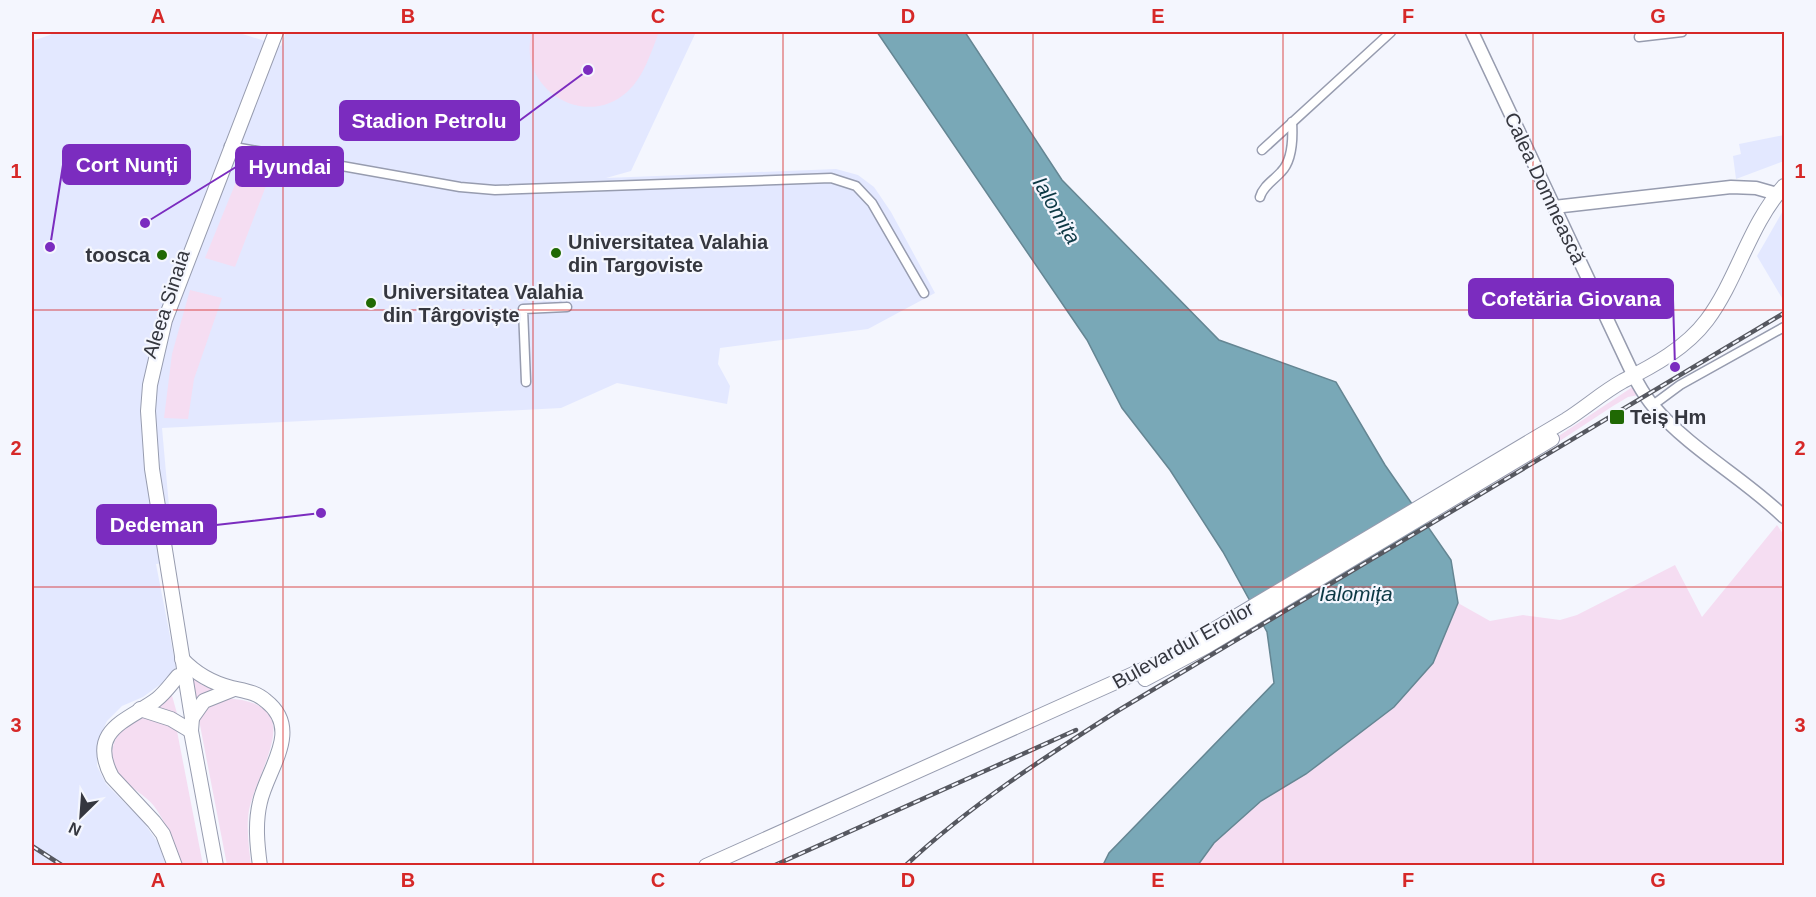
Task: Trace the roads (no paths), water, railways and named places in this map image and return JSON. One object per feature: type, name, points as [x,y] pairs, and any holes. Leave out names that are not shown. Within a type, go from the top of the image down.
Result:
[{"type":"main road","name":"Aleea Sinaia","points":[[193,731],[186,719],[148,496],[142,428],[143,386],[154,333],[171,282],[267,32]]},
{"type":"main road","name":"Aleea Sinaia","points":[[193,731],[152,469],[149,393],[165,320],[230,146],[276,32]]},
{"type":"main road","name":"Calea Domnească","points":[[1472,32],[1628,347],[1635,377]]},
{"type":"main road","name":"Calea Domnească","points":[[1479,32],[1635,377]]},
{"type":"main road","points":[[1558,207],[1731,187],[1781,190]]},
{"type":"main road","name":"Bulevardul Eroilor","points":[[726,866],[1163,671],[1205,641],[1611,399],[1635,377],[1689,340],[1708,319],[1781,190]]},
{"type":"main road","points":[[1635,377],[1653,405],[1670,423],[1785,517]]},
{"type":"main road","name":"Bulevardul Eroilor","points":[[706,866],[1124,680],[1205,641]]},
{"type":"main road","points":[[182,659],[207,679],[234,689],[251,692],[268,702],[276,711],[282,728],[282,746],[263,788],[257,814],[260,866]]},
{"type":"main road","points":[[175,866],[163,834],[120,787],[107,768],[105,747],[109,736],[120,722],[158,699],[178,676]]},
{"type":"main road","points":[[216,866],[193,731],[204,701],[234,689]]},
{"type":"main road","points":[[140,710],[171,719],[193,731]]},
{"type":"street","points":[[1262,150],[1391,32]]},
{"type":"street","points":[[1639,37],[1683,32]]},
{"type":"street","points":[[1260,197],[1262,190],[1286,167],[1291,150],[1292,122]]},
{"type":"street","points":[[230,146],[460,187],[495,190],[831,178],[856,186],[873,204],[924,293]]},
{"type":"street","points":[[526,382],[523,309],[567,307]]},
{"type":"street","points":[[1653,405],[1680,385],[1785,327]]},
{"type":"water","name":"Ialomița","points":[[877,32],[965,32],[1062,180],[1219,340],[1336,382],[1385,465],[1451,560],[1458,603],[1433,663],[1394,707],[1306,774],[1261,801],[1214,843],[1198,865],[1103,865],[1109,853],[1274,683],[1267,632],[1223,552],[1170,470],[1122,408],[1087,340]]},
{"type":"railway","points":[[905,866],[955,822],[982,802],[1119,710],[1784,313]]},
{"type":"railway","points":[[773,866],[1076,730]]},
{"type":"railway","points":[[32,846],[63,866]]},
{"type":"place","name":"Stadion Petrolu","points":[[588,70]]},
{"type":"place","name":"Hyundai","points":[[145,223]]},
{"type":"place","name":"Cort Nunți","points":[[50,247]]},
{"type":"place","name":"Universitatea Valahia din Targoviste","points":[[556,253]]},
{"type":"place","name":"toosca","points":[[162,255]]},
{"type":"place","name":"Universitatea Valahia din Târgoviște","points":[[371,303]]},
{"type":"place","name":"Cofetăria Giovana","points":[[1675,367]]},
{"type":"place","name":"Teiș Hm","points":[[1617,417]]},
{"type":"place","name":"Dedeman","points":[[321,513]]}]
